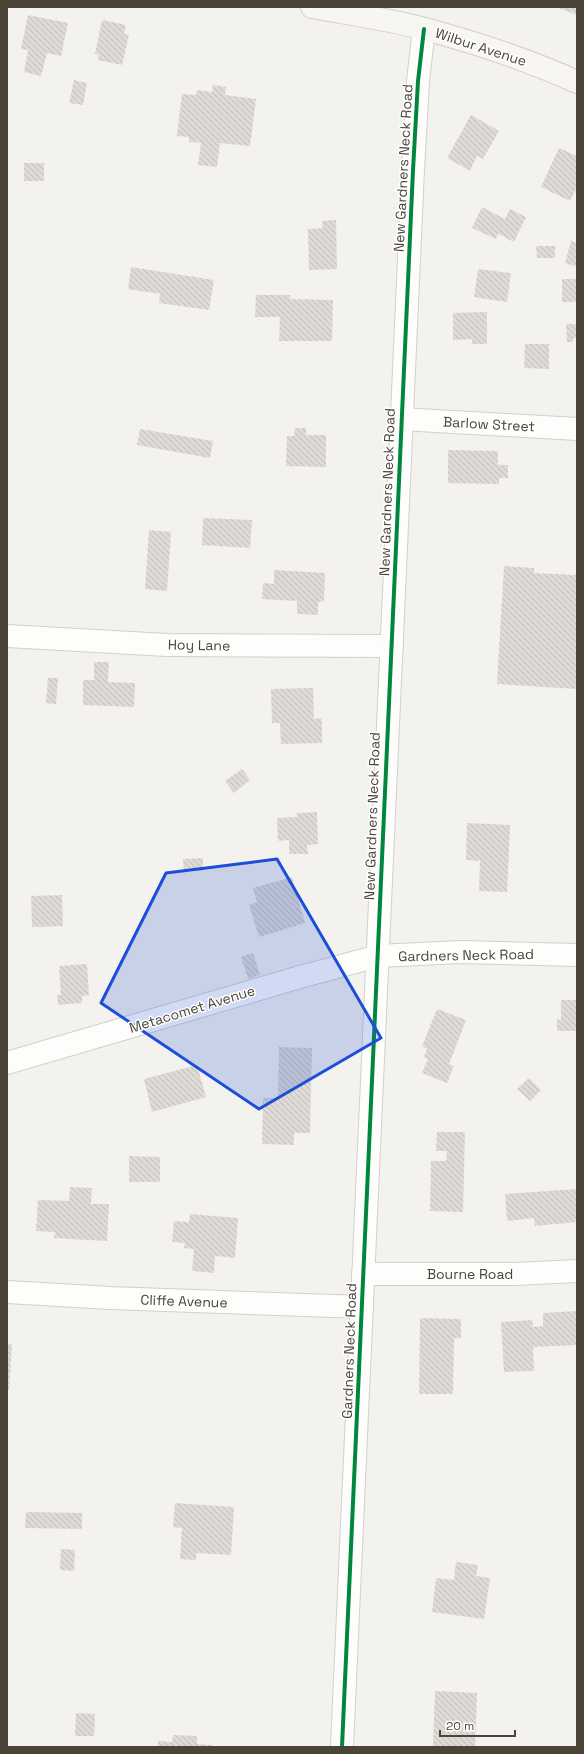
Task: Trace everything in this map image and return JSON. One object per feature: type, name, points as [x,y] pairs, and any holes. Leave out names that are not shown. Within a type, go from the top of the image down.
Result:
[{"type":"main road","name":"Wilbur Avenue","points":[[312,7],[424,29],[488,48],[542,67],[577,82]]},
{"type":"street","name":"New Gardners Neck Road","points":[[378,956],[386,729],[392,646],[413,170],[418,81],[424,29]]},
{"type":"street","name":"Barlow Street","points":[[402,419],[577,429]]},
{"type":"street","name":"Hoy Lane","points":[[7,636],[168,645],[392,646]]},
{"type":"street","name":"Gardners Neck Road","points":[[342,1747],[372,1049],[378,956],[461,952],[577,955]]},
{"type":"street","name":"Metacomet Avenue","points":[[7,1063],[300,976],[378,956]]},
{"type":"street","name":"Bourne Road","points":[[363,1274],[507,1274],[577,1271]]},
{"type":"street","name":"Cliffe Avenue","points":[[7,1292],[110,1298],[362,1307]]},
{"type":"highlighted area","points":[[277,859],[381,1038],[259,1109],[101,1003],[166,873]]},
{"type":"building","points":[[556,7],[577,7],[577,15]]},
{"type":"building","points":[[28,15],[68,23],[61,56],[47,53],[41,76],[24,72],[28,50],[21,49]]},
{"type":"building","points":[[102,20],[126,25],[124,34],[129,35],[122,65],[98,60],[99,55],[95,54]]},
{"type":"building","points":[[74,80],[87,83],[83,105],[69,103]]},
{"type":"building","points":[[213,85],[226,87],[225,95],[256,99],[250,146],[220,143],[217,167],[198,165],[201,143],[189,142],[189,137],[177,136],[182,94],[196,95],[197,90],[212,92]]},
{"type":"building","points":[[471,115],[499,131],[483,159],[477,156],[470,171],[447,158]]},
{"type":"building","points":[[559,148],[577,156],[577,187],[570,201],[541,187]]},
{"type":"building","points":[[24,163],[44,163],[44,181],[24,181]]},
{"type":"building","points":[[482,207],[505,219],[510,209],[526,217],[514,242],[498,234],[496,239],[472,228]]},
{"type":"building","points":[[336,220],[337,269],[309,270],[308,229],[323,228],[322,221]]},
{"type":"building","points":[[571,241],[577,243],[577,267],[565,263]]},
{"type":"building","points":[[536,246],[555,246],[555,258],[537,258]]},
{"type":"building","points":[[131,267],[214,280],[209,310],[159,303],[160,294],[128,289]]},
{"type":"building","points":[[478,269],[511,273],[507,302],[474,297]]},
{"type":"building","points":[[562,279],[577,279],[577,302],[562,302]]},
{"type":"building","points":[[256,295],[290,295],[290,299],[333,300],[332,341],[279,341],[280,317],[255,317]]},
{"type":"building","points":[[487,312],[487,344],[472,344],[472,339],[453,340],[453,313]]},
{"type":"building","points":[[566,324],[577,324],[577,338],[573,338],[573,342],[567,342]]},
{"type":"building","points":[[525,344],[549,344],[549,369],[524,368]]},
{"type":"building","points":[[295,428],[306,428],[306,435],[326,435],[326,467],[286,466],[287,436],[294,436]]},
{"type":"building","points":[[140,429],[213,441],[210,458],[137,445]]},
{"type":"building","points":[[448,450],[498,451],[498,465],[508,465],[508,478],[499,478],[499,484],[448,483]]},
{"type":"building","points":[[203,518],[252,520],[250,548],[202,545]]},
{"type":"building","points":[[149,530],[171,532],[167,591],[145,589]]},
{"type":"building","points":[[504,566],[534,568],[534,573],[577,575],[577,689],[497,684]]},
{"type":"building","points":[[274,570],[325,573],[324,601],[318,602],[318,615],[297,614],[297,601],[262,599],[263,583],[274,584]]},
{"type":"building","points":[[94,662],[109,662],[108,682],[135,683],[134,707],[83,705],[83,680],[94,680]]},
{"type":"building","points":[[48,678],[58,678],[56,704],[46,703]]},
{"type":"building","points":[[313,688],[314,719],[322,718],[322,743],[281,744],[280,723],[272,723],[271,689]]},
{"type":"building","points":[[242,769],[250,780],[234,793],[225,781]]},
{"type":"building","points":[[317,812],[318,844],[307,845],[308,854],[289,854],[289,840],[278,841],[277,818],[297,817],[297,813]]},
{"type":"building","points":[[467,823],[510,825],[507,892],[479,891],[480,861],[466,860]]},
{"type":"building","points":[[203,858],[203,871],[184,871],[183,859]]},
{"type":"building","points":[[292,877],[305,923],[259,937],[249,905],[257,902],[253,888]]},
{"type":"building","points":[[62,895],[63,926],[32,927],[31,896]]},
{"type":"building","points":[[253,953],[260,975],[248,979],[241,957]]},
{"type":"building","points":[[87,964],[89,995],[82,996],[82,1003],[58,1005],[57,995],[61,995],[59,966]]},
{"type":"building","points":[[561,1000],[577,1000],[577,1031],[557,1031],[557,1019],[561,1020]]},
{"type":"building","points":[[437,1009],[466,1020],[449,1064],[454,1066],[447,1083],[422,1073],[428,1059],[424,1057],[427,1049],[422,1046]]},
{"type":"building","points":[[279,1047],[312,1048],[310,1133],[294,1133],[294,1145],[262,1144],[263,1098],[278,1098]]},
{"type":"building","points":[[197,1065],[206,1097],[152,1112],[144,1079]]},
{"type":"building","points":[[529,1078],[541,1090],[530,1101],[517,1089]]},
{"type":"building","points":[[437,1132],[465,1132],[463,1212],[430,1211],[431,1161],[446,1161],[447,1151],[436,1151]]},
{"type":"building","points":[[129,1156],[160,1157],[160,1182],[129,1182]]},
{"type":"building","points":[[70,1187],[92,1188],[91,1204],[109,1204],[107,1241],[54,1238],[55,1232],[36,1231],[38,1200],[69,1201]]},
{"type":"building","points":[[577,1189],[577,1222],[535,1226],[534,1218],[507,1221],[505,1194]]},
{"type":"building","points":[[190,1214],[238,1218],[235,1258],[215,1256],[214,1273],[192,1271],[194,1249],[184,1248],[185,1243],[172,1242],[174,1221],[189,1222]]},
{"type":"building","points":[[577,1311],[577,1345],[533,1347],[534,1371],[504,1372],[501,1322],[532,1320],[533,1327],[543,1326],[543,1313]]},
{"type":"building","points":[[420,1318],[461,1319],[461,1338],[454,1338],[453,1394],[419,1394]]},
{"type":"building","points":[[7,1344],[12,1344],[9,1390],[7,1390]]},
{"type":"building","points":[[175,1503],[234,1507],[231,1555],[196,1553],[196,1560],[180,1559],[182,1528],[173,1527]]},
{"type":"building","points":[[26,1512],[82,1513],[82,1529],[25,1528]]},
{"type":"building","points":[[61,1549],[75,1550],[74,1571],[60,1570]]},
{"type":"building","points":[[456,1562],[478,1565],[476,1576],[490,1578],[484,1619],[432,1612],[436,1578],[454,1580]]},
{"type":"building","points":[[435,1691],[477,1693],[475,1747],[433,1746]]},
{"type":"building","points":[[76,1713],[95,1714],[94,1736],[75,1736]]},
{"type":"building","points":[[173,1735],[197,1736],[197,1744],[212,1745],[212,1747],[158,1747],[158,1741],[172,1742]]},
{"type":"cycle path","points":[[342,1747],[413,170],[418,81],[424,29]]}]
